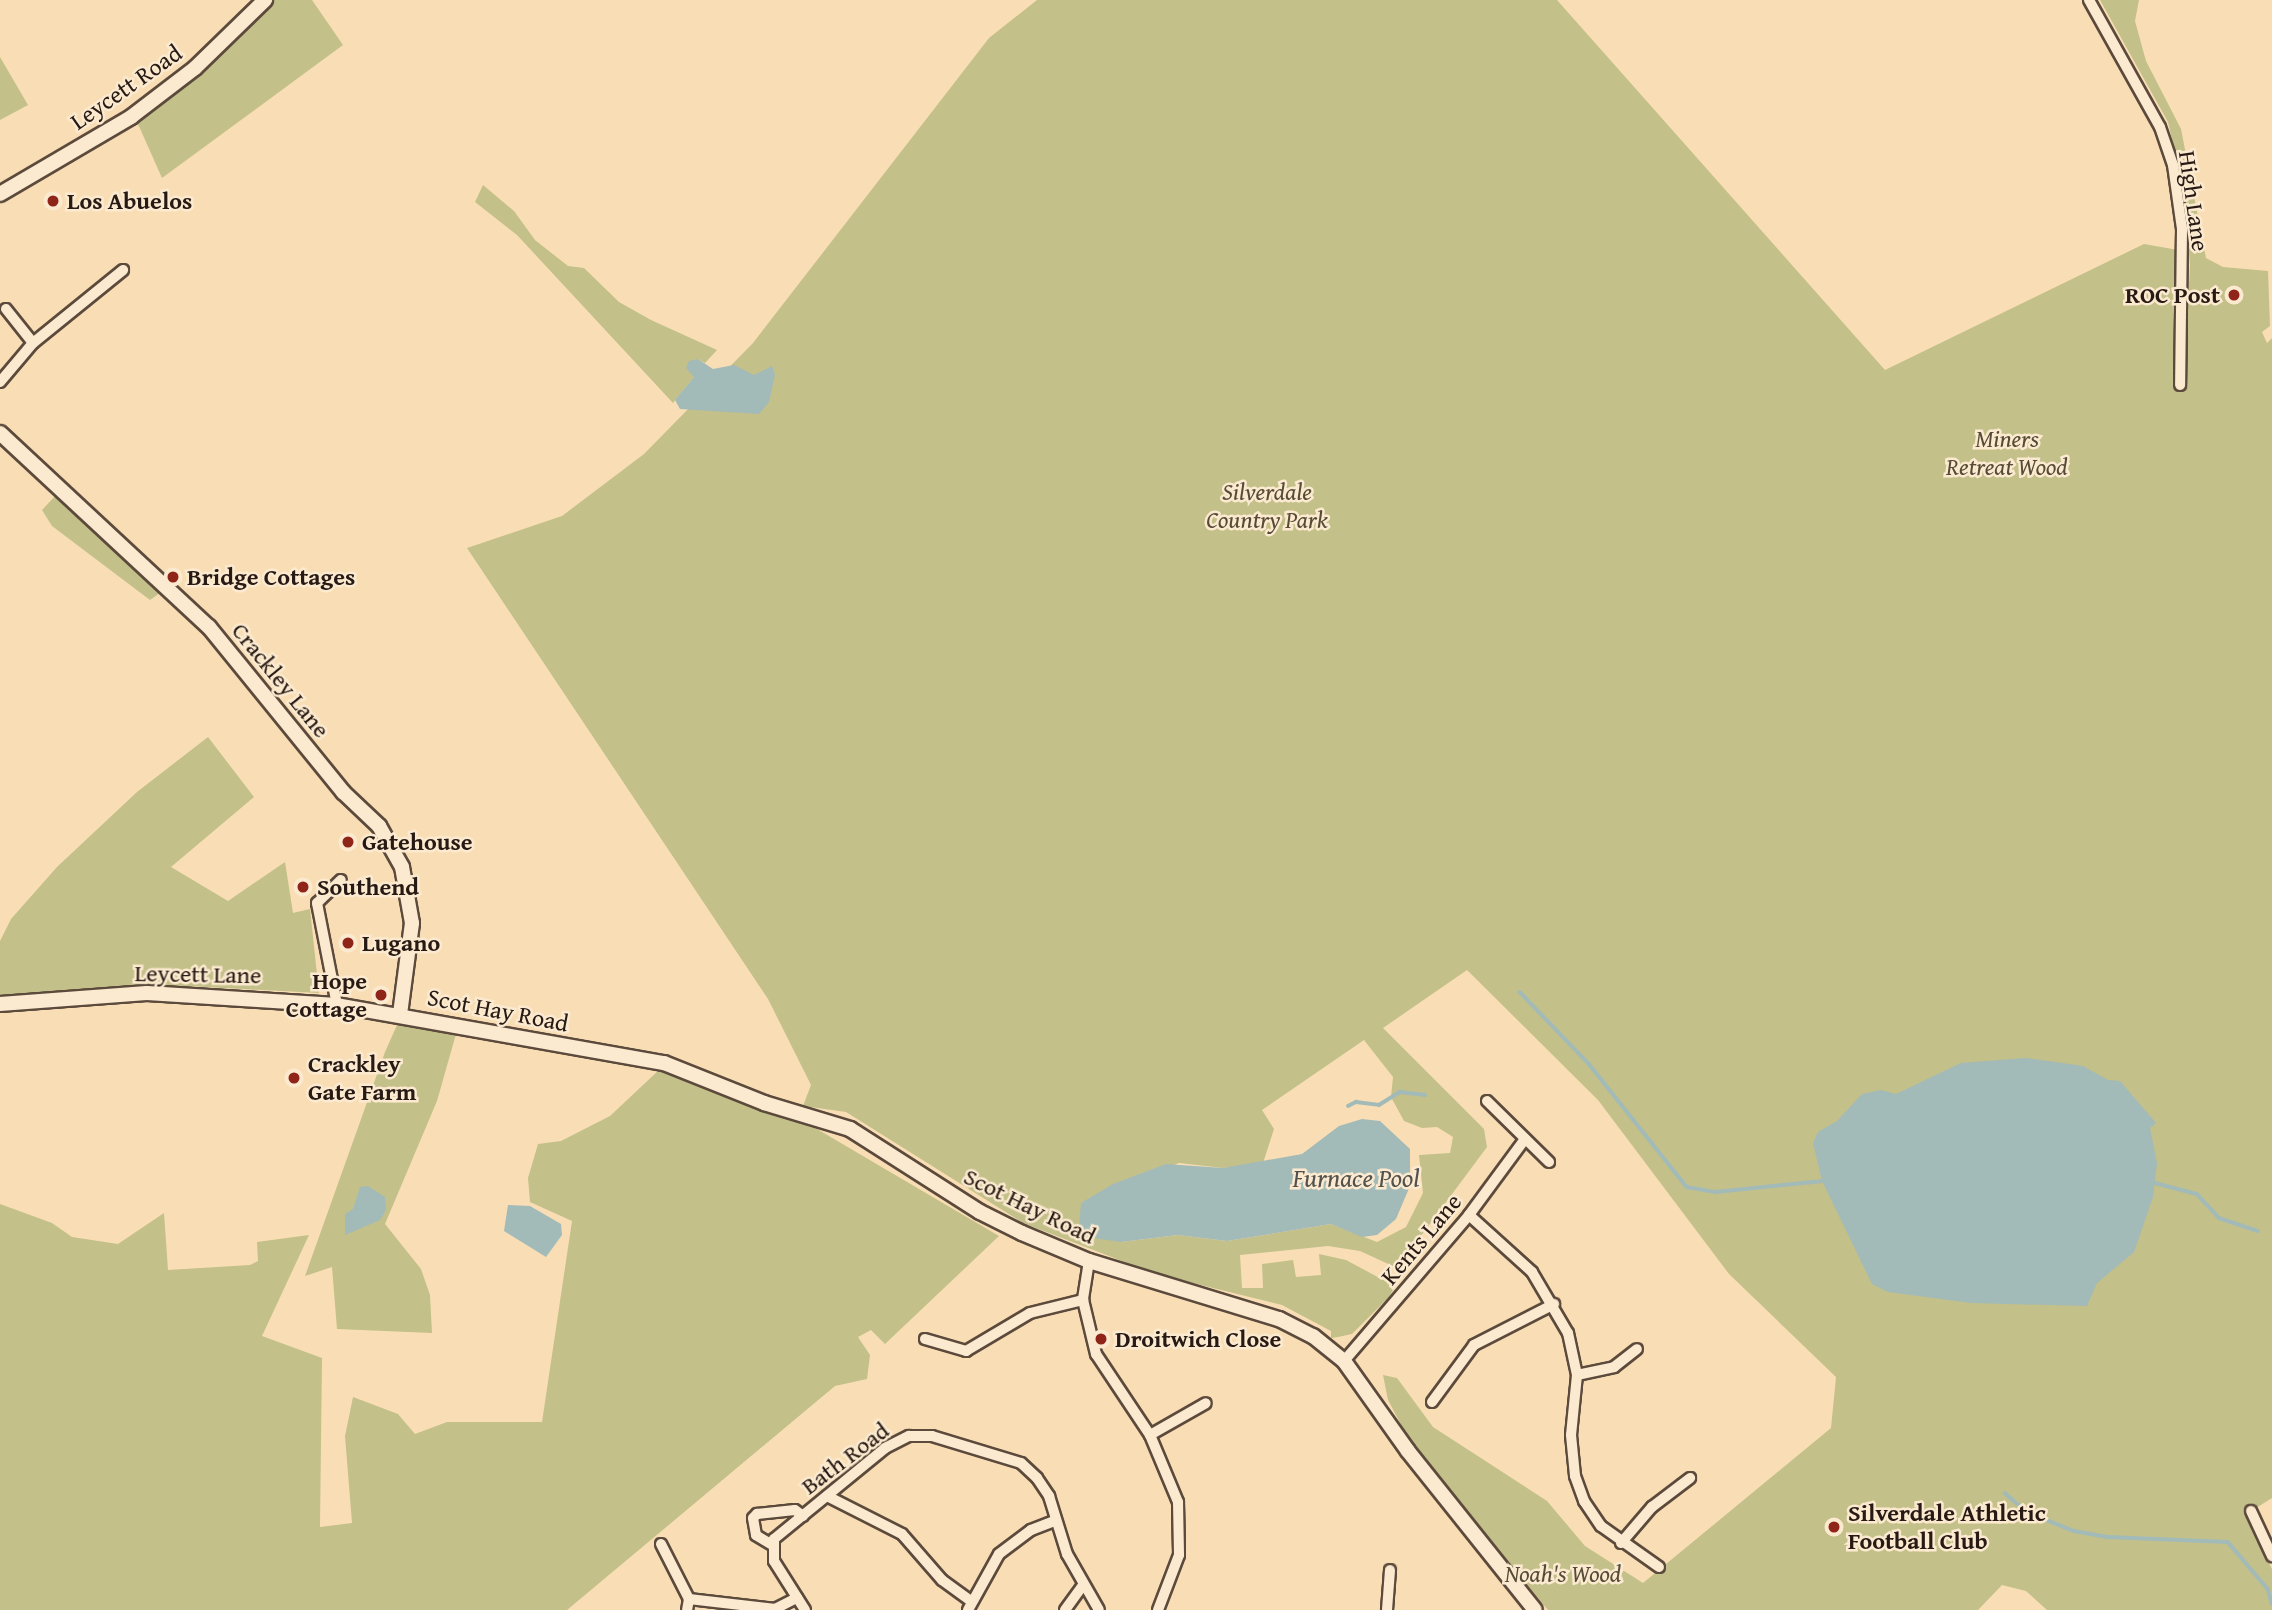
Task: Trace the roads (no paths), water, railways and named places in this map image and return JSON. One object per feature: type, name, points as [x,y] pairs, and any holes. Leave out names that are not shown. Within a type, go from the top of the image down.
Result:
[{"type":"street","name":"Leycett Road","points":[[0,194],[131,117],[195,68],[265,0]]},
{"type":"street","name":"High Lane","points":[[2089,0],[2160,127],[2173,165],[2182,229],[2180,385]]},
{"type":"street","points":[[0,382],[33,343],[123,270]]},
{"type":"street","points":[[6,309],[33,343]]},
{"type":"street","name":"Crackley Lane","points":[[0,433],[209,627],[343,792],[379,826],[402,867],[412,923],[397,1014]]},
{"type":"street","points":[[337,1005],[317,903],[341,880]]},
{"type":"street","name":"Leycett Lane","points":[[0,1004],[147,993],[337,1005],[397,1014]]},
{"type":"street","name":"Scot Hay Road","points":[[397,1014],[664,1063],[764,1103],[850,1129],[980,1212],[1089,1261],[1279,1319],[1312,1336],[1344,1361],[1408,1451],[1535,1610]]},
{"type":"street","points":[[1487,1101],[1549,1162]]},
{"type":"street","name":"Kents Lane","points":[[1344,1361],[1469,1215],[1525,1139]]},
{"type":"street","points":[[1469,1215],[1532,1272],[1554,1304],[1568,1333],[1577,1375],[1571,1435],[1575,1476],[1584,1501],[1601,1526],[1621,1543],[1659,1567]]},
{"type":"street","points":[[1089,1261],[1083,1300],[1096,1353],[1150,1435],[1178,1502],[1179,1555],[1158,1610]]},
{"type":"street","points":[[925,1339],[966,1352],[1030,1313],[1083,1300]]},
{"type":"street","points":[[1432,1402],[1474,1345],[1554,1304]]},
{"type":"street","points":[[1577,1375],[1614,1367],[1637,1349]]},
{"type":"street","points":[[1150,1435],[1206,1403]]},
{"type":"street","name":"Bath Road","points":[[803,1516],[785,1510],[763,1511],[753,1518],[756,1535],[774,1542],[885,1448],[909,1436],[932,1436],[1021,1463],[1049,1496],[1054,1521],[1083,1585],[1099,1610]]},
{"type":"street","points":[[1621,1543],[1651,1507],[1690,1478]]},
{"type":"street","points":[[827,1496],[902,1534],[942,1580],[969,1605],[1011,1543],[1054,1521]]},
{"type":"street","points":[[2251,1511],[2272,1556]]},
{"type":"street","points":[[774,1542],[774,1561],[805,1610]]},
{"type":"street","points":[[661,1544],[688,1604],[775,1609],[797,1598]]},
{"type":"street","points":[[1387,1610],[1390,1570]]},
{"type":"street","points":[[1065,1610],[1083,1585]]},
{"type":"water","points":[[698,359],[713,369],[734,365],[754,375],[772,366],[775,375],[769,402],[759,414],[680,409],[675,400],[694,377],[686,368],[689,361]]},
{"type":"water","points":[[2026,1058],[2083,1066],[2108,1080],[2120,1081],[2156,1123],[2150,1128],[2157,1163],[2153,1197],[2134,1252],[2097,1283],[2087,1306],[1971,1303],[1888,1292],[1872,1284],[1822,1181],[1813,1143],[1818,1132],[1837,1121],[1862,1094],[1881,1090],[1896,1094],[1961,1063]]},
{"type":"water","name":"Furnace Pool","points":[[1362,1119],[1380,1121],[1410,1149],[1410,1186],[1396,1219],[1377,1235],[1362,1237],[1331,1224],[1227,1241],[1178,1235],[1121,1242],[1087,1237],[1079,1229],[1081,1203],[1113,1184],[1166,1164],[1223,1168],[1302,1154],[1339,1126]]},
{"type":"water","points":[[368,1186],[385,1197],[386,1210],[380,1220],[345,1235],[345,1214],[353,1209],[360,1187]]},
{"type":"water","points":[[508,1205],[530,1206],[561,1224],[562,1235],[546,1257],[504,1231]]},
{"type":"waterway","points":[[1520,992],[1590,1065],[1687,1187],[1716,1192],[1822,1181]]},
{"type":"waterway","points":[[1348,1106],[1356,1102],[1379,1105],[1400,1092],[1425,1095]]},
{"type":"waterway","points":[[2155,1183],[2197,1194],[2219,1218],[2258,1231]]},
{"type":"waterway","points":[[2005,1493],[2027,1512],[2074,1531],[2108,1537],[2228,1542],[2268,1589],[2272,1603]]},
{"type":"place","name":"Los Abuelos","points":[[53,201]]},
{"type":"place","name":"ROC Post","points":[[2234,295]]},
{"type":"place","name":"Bridge Cottages","points":[[173,577]]},
{"type":"place","name":"Gatehouse","points":[[348,842]]},
{"type":"place","name":"Southend","points":[[303,887]]},
{"type":"place","name":"Lugano","points":[[348,943]]},
{"type":"place","name":"Hope Cottage","points":[[381,995]]},
{"type":"place","name":"Crackley Gate Farm","points":[[294,1078]]},
{"type":"place","name":"Droitwich Close","points":[[1101,1339]]},
{"type":"place","name":"Silverdale Athletic Football Club","points":[[1834,1527]]},
{"type":"park label","name":"Miners Retreat Wood","points":[[2007,453]]},
{"type":"park label","name":"Silverdale Country Park","points":[[1267,506]]},
{"type":"park label","name":"Noah's Wood","points":[[1563,1574]]}]
